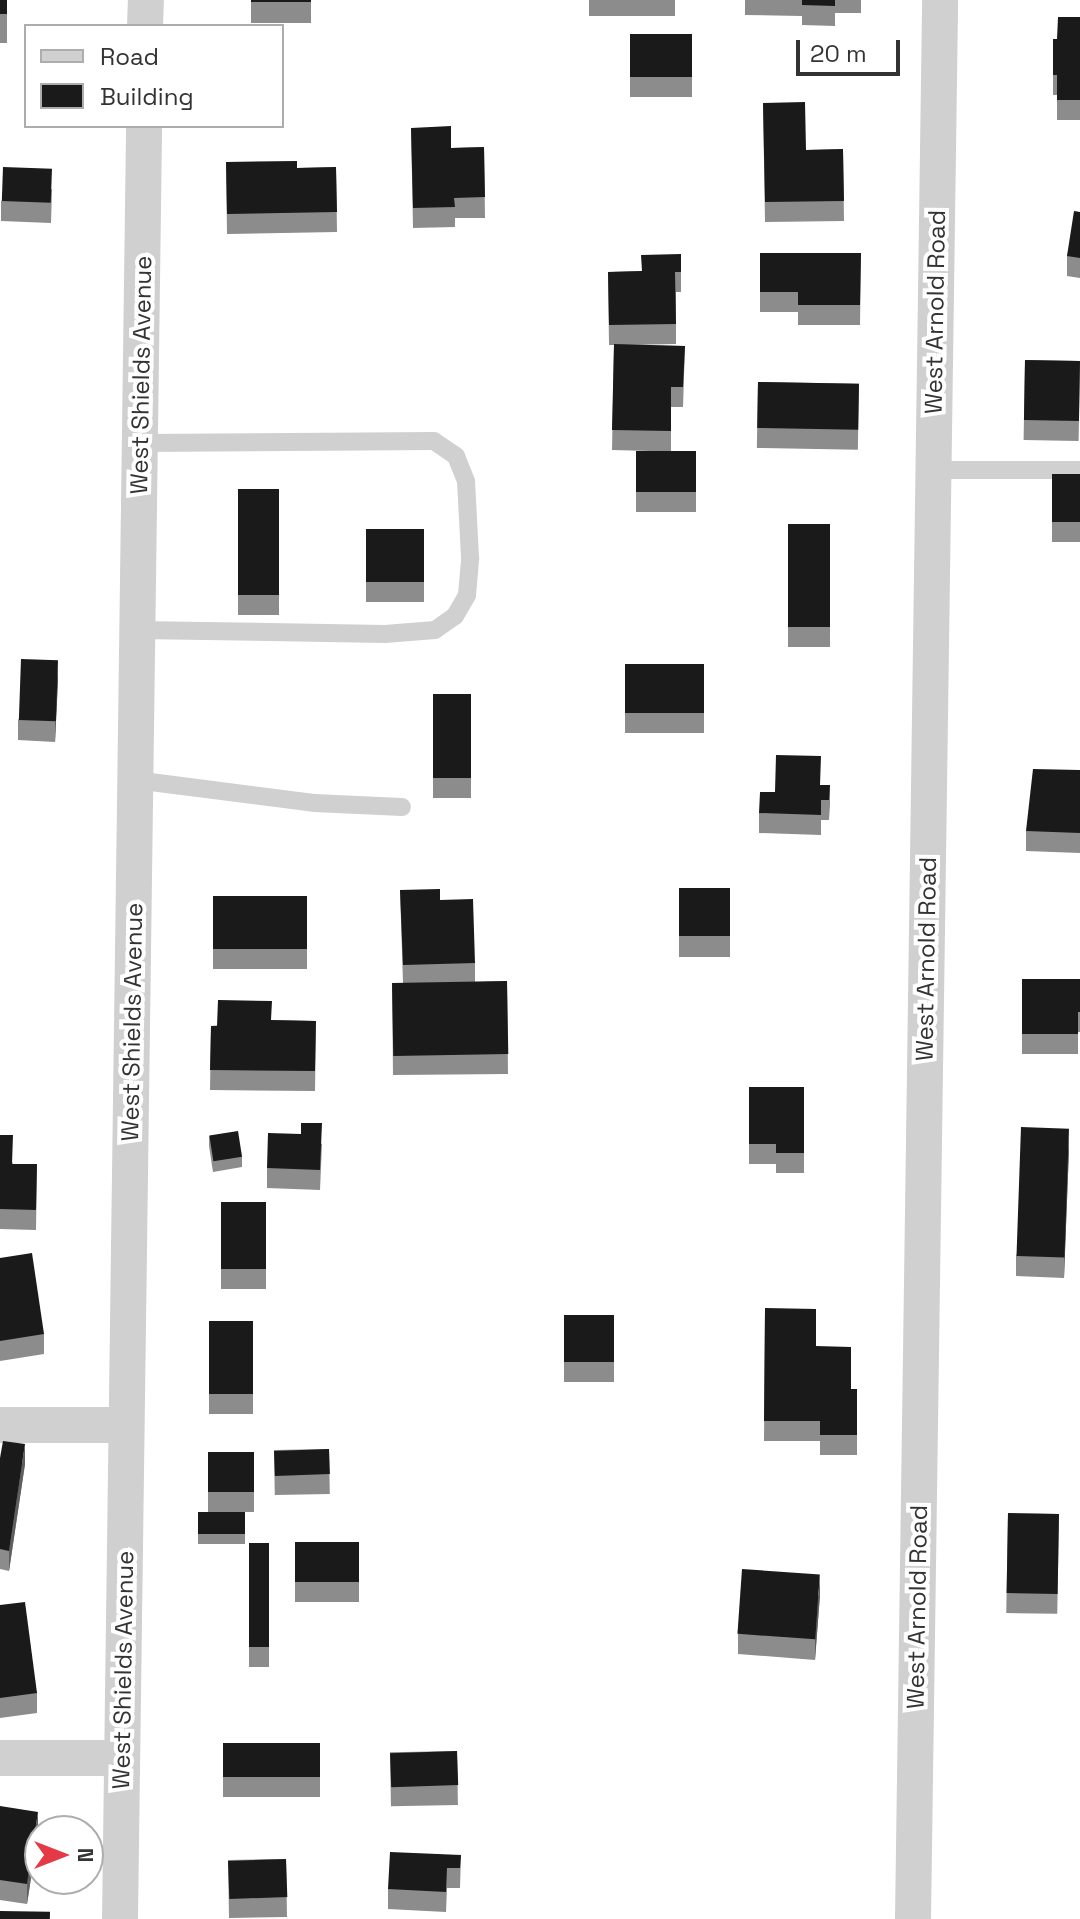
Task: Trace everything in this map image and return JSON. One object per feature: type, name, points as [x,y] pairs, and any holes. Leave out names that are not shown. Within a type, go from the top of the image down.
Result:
[{"type":"street","points":[[145,24],[146,0]]},
{"type":"street","name":"West Arnold Road","points":[[913,1919],[940,0]]},
{"type":"street","name":"West Shields Avenue","points":[[120,1919],[144,128]]},
{"type":"street","points":[[0,1425],[126,1425]]},
{"type":"street","points":[[0,1758],[122,1758]]},
{"type":"lane","points":[[137,630],[385,634],[435,630],[455,616],[467,595],[470,557],[466,481],[456,456],[434,441],[140,443]]},
{"type":"lane","points":[[933,470],[1080,470]]},
{"type":"lane","points":[[135,780],[314,803],[402,807]]},
{"type":"building","points":[[0,0],[7,0],[7,14],[0,14]]},
{"type":"building","points":[[311,0],[311,2],[251,2]]},
{"type":"building","points":[[802,0],[835,0],[835,6],[802,5]]},
{"type":"building","points":[[1058,17],[1080,17],[1080,100],[1057,100],[1053,39],[1057,39]]},
{"type":"building","points":[[630,34],[692,34],[692,77],[630,77]]},
{"type":"building","points":[[805,102],[806,150],[843,149],[844,201],[765,202],[763,103]]},
{"type":"building","points":[[451,126],[451,148],[484,147],[485,197],[454,198],[455,207],[413,208],[411,128]]},
{"type":"building","points":[[297,161],[297,168],[336,167],[337,212],[227,214],[226,162]]},
{"type":"building","points":[[3,167],[52,169],[51,203],[2,201]]},
{"type":"building","points":[[1074,211],[1080,212],[1080,258],[1067,256]]},
{"type":"building","points":[[760,253],[861,253],[860,305],[798,305],[798,292],[760,292]]},
{"type":"building","points":[[681,254],[681,272],[675,272],[676,324],[609,325],[608,272],[642,271],[641,255]]},
{"type":"building","points":[[614,344],[685,346],[683,387],[671,387],[671,431],[612,430]]},
{"type":"building","points":[[1025,360],[1080,361],[1079,421],[1024,420]]},
{"type":"building","points":[[758,382],[859,384],[858,430],[757,428]]},
{"type":"building","points":[[636,451],[696,451],[696,492],[636,492]]},
{"type":"building","points":[[1052,474],[1080,474],[1080,522],[1052,522]]},
{"type":"building","points":[[238,489],[279,489],[279,595],[238,595]]},
{"type":"building","points":[[788,524],[830,524],[830,627],[788,627]]},
{"type":"building","points":[[366,529],[424,529],[424,582],[366,582]]},
{"type":"building","points":[[21,659],[58,660],[56,721],[19,720]]},
{"type":"building","points":[[625,664],[704,664],[704,713],[625,713]]},
{"type":"building","points":[[433,694],[471,694],[471,778],[433,778]]},
{"type":"building","points":[[776,755],[821,756],[820,785],[830,785],[829,800],[821,800],[821,815],[759,813],[760,792],[775,792]]},
{"type":"building","points":[[1033,769],[1080,770],[1080,833],[1026,831]]},
{"type":"building","points":[[679,888],[730,888],[730,936],[679,936]]},
{"type":"building","points":[[440,889],[440,900],[473,899],[475,963],[403,965],[400,890]]},
{"type":"building","points":[[213,896],[307,896],[307,949],[213,949]]},
{"type":"building","points":[[1022,979],[1080,979],[1078,1034],[1022,1034]]},
{"type":"building","points":[[507,981],[508,1054],[393,1056],[392,983]]},
{"type":"building","points":[[218,1000],[272,1001],[271,1020],[316,1021],[315,1071],[210,1070],[211,1026],[217,1026]]},
{"type":"building","points":[[749,1087],[804,1087],[804,1153],[776,1153],[776,1144],[749,1144]]},
{"type":"building","points":[[301,1123],[322,1123],[320,1170],[267,1168],[268,1133],[301,1134]]},
{"type":"building","points":[[1021,1127],[1069,1129],[1064,1258],[1016,1256]]},
{"type":"building","points":[[238,1131],[242,1157],[213,1161],[209,1136]]},
{"type":"building","points":[[0,1135],[13,1135],[12,1164],[37,1164],[36,1210],[0,1209]]},
{"type":"building","points":[[221,1202],[266,1202],[266,1269],[221,1269]]},
{"type":"building","points":[[32,1253],[44,1334],[0,1341],[0,1258]]},
{"type":"building","points":[[765,1308],[816,1309],[816,1346],[851,1347],[851,1389],[857,1389],[857,1435],[820,1435],[820,1421],[764,1421]]},
{"type":"building","points":[[564,1315],[614,1315],[614,1362],[564,1362]]},
{"type":"building","points":[[209,1321],[253,1321],[253,1394],[209,1394]]},
{"type":"building","points":[[3,1441],[25,1444],[9,1551],[0,1549],[0,1458]]},
{"type":"building","points":[[329,1449],[330,1474],[275,1476],[274,1451]]},
{"type":"building","points":[[208,1452],[254,1452],[254,1492],[208,1492]]},
{"type":"building","points":[[198,1512],[245,1512],[245,1534],[198,1534]]},
{"type":"building","points":[[1008,1513],[1059,1514],[1058,1594],[1007,1593]]},
{"type":"building","points":[[295,1542],[359,1542],[359,1582],[295,1582]]},
{"type":"building","points":[[249,1543],[269,1543],[269,1647],[249,1647]]},
{"type":"building","points":[[742,1569],[820,1574],[815,1639],[737,1634]]},
{"type":"building","points":[[25,1602],[37,1693],[0,1698],[0,1605]]},
{"type":"building","points":[[223,1743],[320,1743],[320,1777],[223,1777]]},
{"type":"building","points":[[457,1751],[458,1785],[391,1787],[390,1753]]},
{"type":"building","points":[[0,1806],[38,1812],[38,1815],[24,1815],[24,1884],[0,1880]]},
{"type":"building","points":[[390,1852],[461,1855],[460,1868],[447,1868],[446,1892],[388,1889]]},
{"type":"building","points":[[286,1859],[287,1897],[229,1899],[228,1861]]},
{"type":"building","points":[[0,1911],[50,1912],[50,1919],[0,1919]]}]
